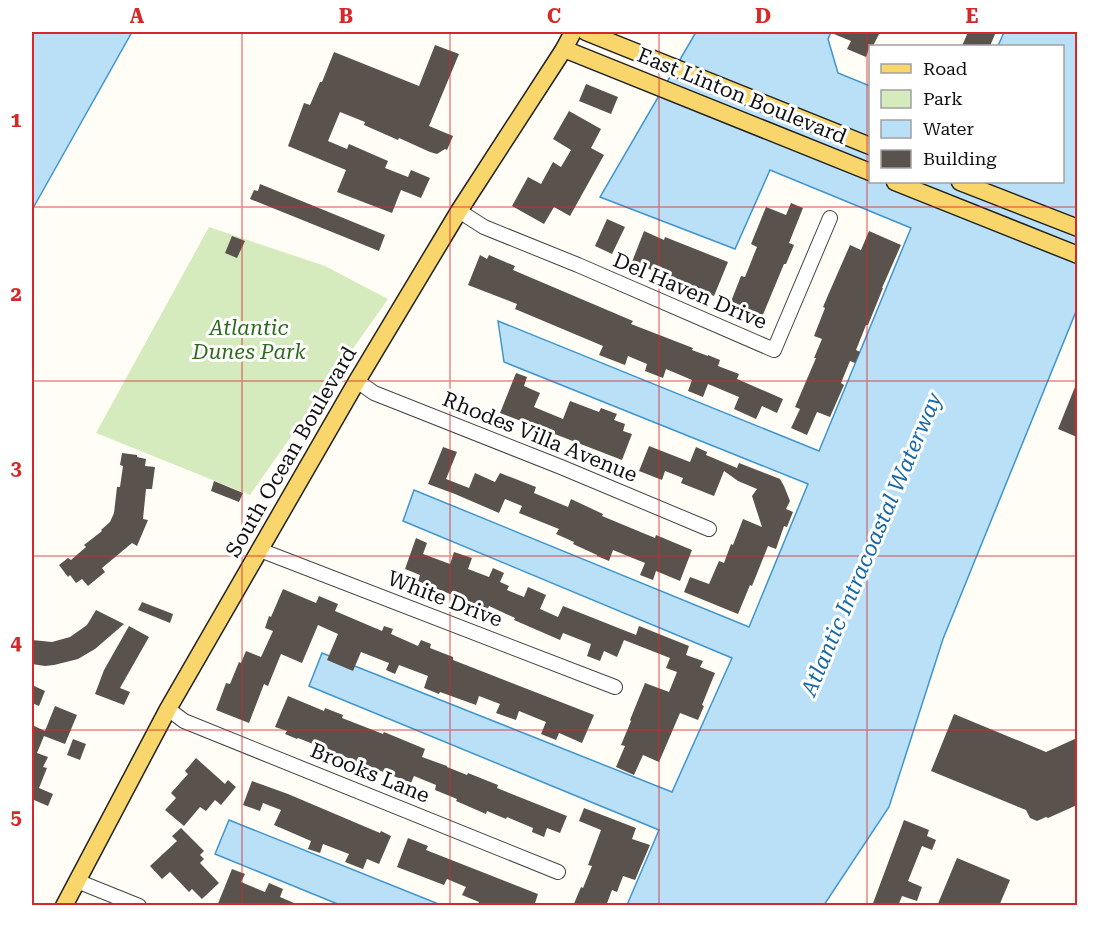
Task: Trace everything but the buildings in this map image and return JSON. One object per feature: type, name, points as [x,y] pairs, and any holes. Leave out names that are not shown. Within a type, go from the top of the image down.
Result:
[{"type":"main road","name":"South Ocean Boulevard","points":[[64,906],[168,710],[357,381],[459,211],[573,32]]},
{"type":"main road","name":"East Linton Boulevard","points":[[586,32],[869,146]]},
{"type":"main road","name":"East Linton Boulevard","points":[[564,49],[869,172]]},
{"type":"main road","points":[[897,183],[1077,255]]},
{"type":"main road","points":[[963,183],[1077,228]]},
{"type":"street","name":"Del Haven Drive","points":[[459,211],[483,226],[774,350],[830,218]]},
{"type":"street","name":"Rhodes Villa Avenue","points":[[357,381],[374,393],[709,529]]},
{"type":"street","name":"White Drive","points":[[260,550],[615,687]]},
{"type":"street","name":"Brooks Lane","points":[[168,710],[184,721],[558,872]]},
{"type":"street","points":[[77,881],[139,906]]},
{"type":"green space","name":"Atlantic Dunes Park","points":[[209,227],[325,266],[388,299],[250,495],[96,433]]},
{"type":"water","points":[[32,32],[132,32],[32,210]]},
{"type":"water","name":"Atlantic Intracoastal Waterway","points":[[696,32],[831,32],[828,39],[838,73],[869,86],[869,183],[1064,183],[1064,45],[998,45],[1004,32],[1077,32],[1077,309],[943,639],[889,807],[824,905],[627,905],[659,830],[309,686],[322,653],[672,792],[732,658],[403,521],[414,490],[749,627],[808,484],[504,362],[498,321],[819,451],[911,228],[770,170],[735,249],[600,197]]},
{"type":"water","points":[[229,820],[441,905],[340,905],[215,854]]}]
